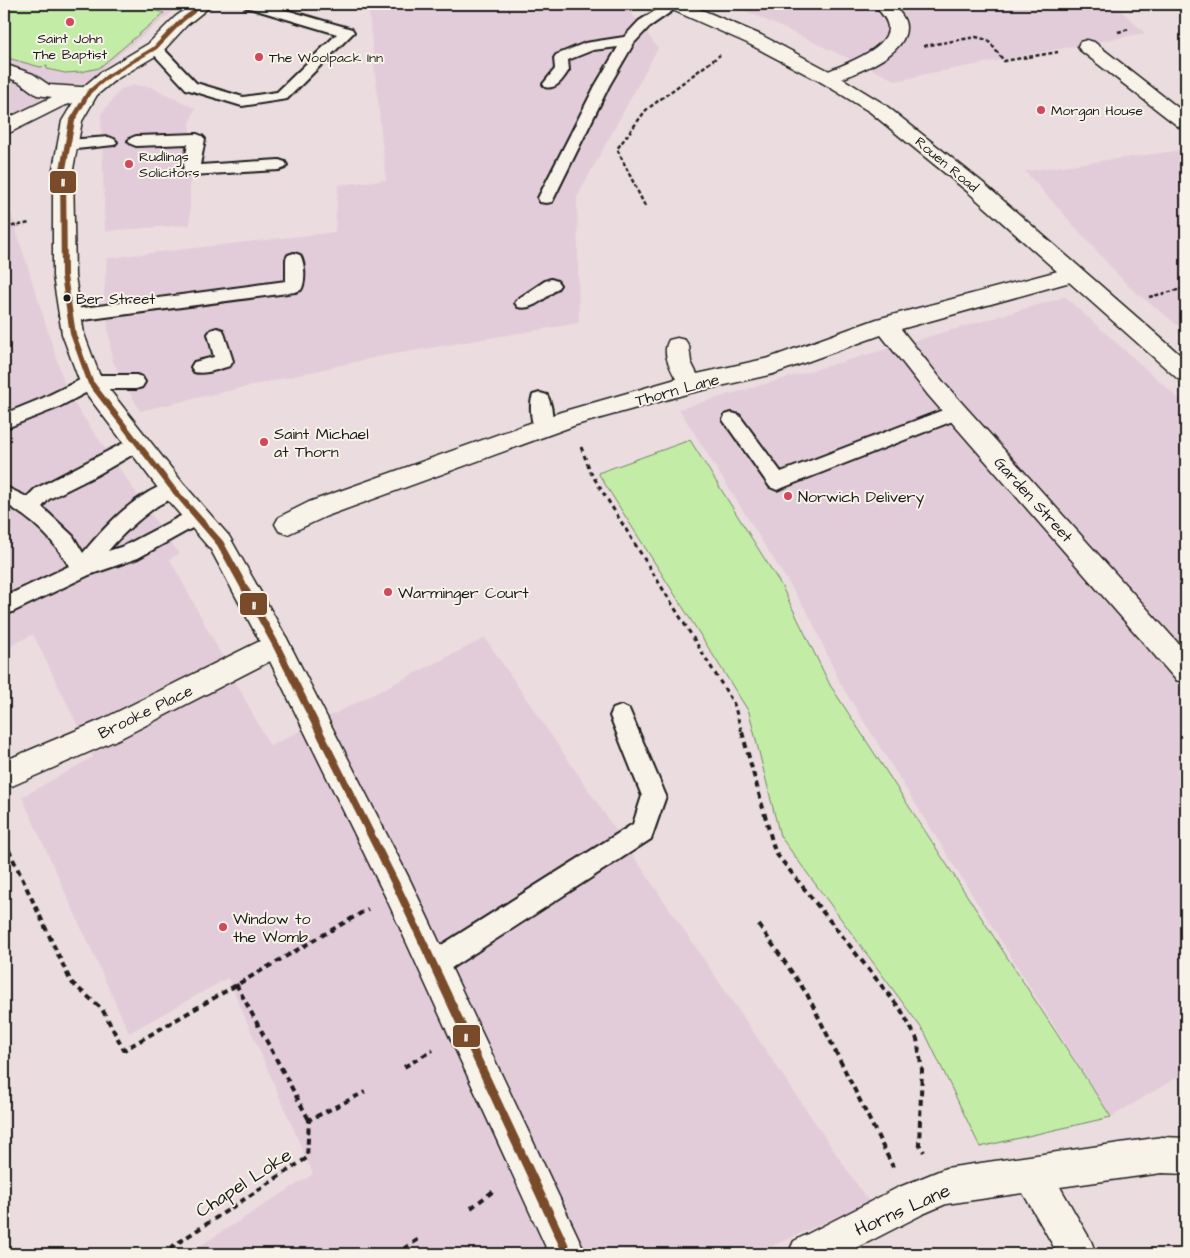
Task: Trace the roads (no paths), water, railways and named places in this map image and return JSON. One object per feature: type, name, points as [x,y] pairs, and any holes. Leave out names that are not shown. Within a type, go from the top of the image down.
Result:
[{"type":"street","points":[[204,4],[181,21],[156,48],[108,76],[89,92],[72,122],[63,169],[64,276],[68,316],[72,334],[90,382],[173,489],[220,543],[276,645],[399,891],[568,1254]]},
{"type":"street","name":"Rouen Road","points":[[674,4],[746,36],[828,78],[877,108],[923,144],[1186,373]]},
{"type":"street","points":[[828,78],[873,58],[891,45],[897,28],[894,17],[883,4]]},
{"type":"street","points":[[1087,46],[1186,123]]},
{"type":"street","points":[[4,70],[26,78],[44,91],[89,92]]},
{"type":"street","points":[[4,128],[56,102],[89,92]]},
{"type":"street","name":"Thorn Lane","points":[[288,524],[318,508],[570,418],[690,384],[772,366],[885,325],[1073,274]]},
{"type":"street","name":"Garden Street","points":[[885,325],[956,412],[1186,671]]},
{"type":"street","points":[[677,346],[679,362],[690,384]]},
{"type":"street","name":"Brooke Place","points":[[12,772],[111,729],[276,645]]},
{"type":"street","name":"Horns Lane","points":[[807,1254],[910,1201],[946,1186],[1162,1155],[1186,1156]]},
{"type":"street","points":[[1032,1173],[1078,1254]]},
{"type":"lane","points":[[156,48],[191,86],[242,102],[282,96],[346,32],[251,4]]},
{"type":"lane","points":[[546,198],[602,86],[628,41],[644,24],[674,4]]},
{"type":"lane","points":[[550,84],[562,70],[561,58],[590,46],[628,41]]},
{"type":"lane","points":[[136,141],[197,136],[191,170],[279,165]]},
{"type":"lane","points":[[67,145],[109,142]]},
{"type":"lane","points":[[68,316],[295,286],[294,259]]},
{"type":"lane","points":[[524,303],[551,285]]},
{"type":"lane","points":[[200,367],[224,361],[217,334]]},
{"type":"lane","points":[[4,422],[50,403],[90,382],[136,382]]},
{"type":"lane","points":[[540,400],[543,427]]},
{"type":"lane","points":[[732,420],[778,482],[956,412]]},
{"type":"lane","points":[[30,508],[42,494],[90,470],[137,443]]},
{"type":"lane","points":[[82,568],[114,530],[151,500],[173,489]]},
{"type":"lane","points":[[4,494],[30,508],[66,542],[82,568]]},
{"type":"lane","points":[[4,607],[82,568],[131,552],[196,516]]},
{"type":"lane","points":[[433,965],[643,831],[654,796],[622,716]]},
{"type":"place","name":"Saint John The Baptist","points":[[70,22]]},
{"type":"place","name":"The Woolpack Inn","points":[[259,57]]},
{"type":"place","name":"Morgan House","points":[[1041,110]]},
{"type":"place","name":"Rudlings Solicitors","points":[[129,164]]},
{"type":"place","name":"Ber Street","points":[[67,298]]},
{"type":"place","name":"Saint Michael at Thorn","points":[[264,442]]},
{"type":"place","name":"Norwich Delivery","points":[[788,496]]},
{"type":"place","name":"Warminger Court","points":[[388,592]]},
{"type":"place","name":"Window to the Womb","points":[[223,927]]}]
